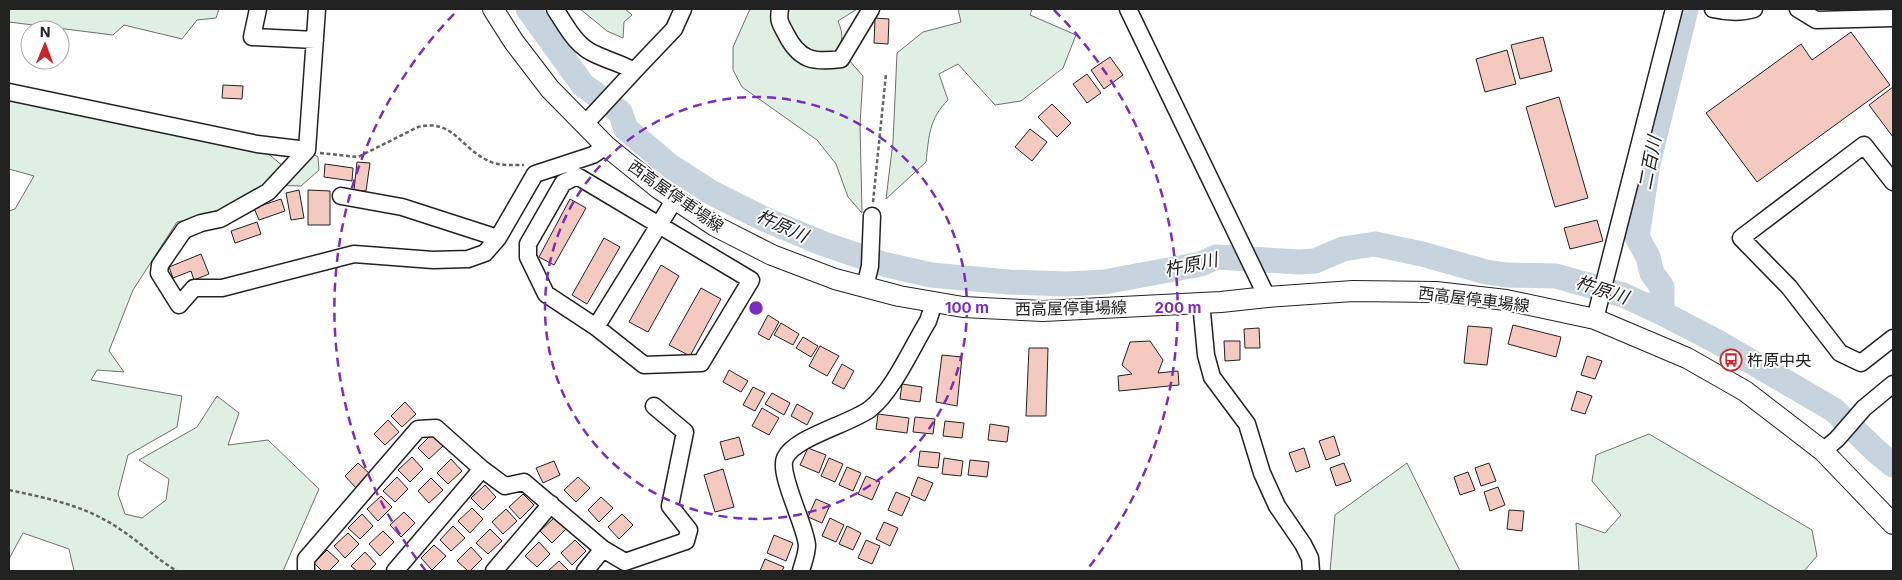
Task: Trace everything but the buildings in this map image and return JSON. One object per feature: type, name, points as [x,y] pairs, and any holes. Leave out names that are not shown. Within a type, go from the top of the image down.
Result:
[{"type":"main road","name":"西高屋停車場線","points":[[494,9],[514,42],[550,89],[606,146],[658,188],[715,226],[772,255],[836,279],[899,296],[963,307],[1043,311],[1221,302],[1353,291],[1436,292],[1506,300],[1596,319],[1686,358],[1745,391],[1830,445],[1893,524]]},
{"type":"street","points":[[258,9],[252,37],[315,40]]},
{"type":"street","points":[[317,9],[307,150],[268,192],[220,219],[201,223],[184,230],[160,265],[159,273],[179,305],[194,288],[222,288],[354,254],[433,260],[468,259],[485,253],[498,238],[535,174],[593,155],[606,146]]},
{"type":"street","points":[[555,9],[575,40],[595,55],[622,64],[634,71]]},
{"type":"street","points":[[584,124],[674,28],[683,9]]},
{"type":"street","points":[[780,9],[778,20],[793,48],[801,55],[823,61],[841,59],[871,9]]},
{"type":"street","points":[[1128,9],[1267,297]]},
{"type":"street","points":[[1596,319],[1674,9]]},
{"type":"street","points":[[1713,9],[1722,11],[1754,9]]},
{"type":"street","points":[[1798,9],[1816,20],[1893,18]]},
{"type":"street","points":[[9,92],[257,144],[307,150]]},
{"type":"street","points":[[1893,182],[1864,145],[1741,238],[1789,287],[1840,353],[1861,363],[1893,338]]},
{"type":"street","points":[[576,176],[658,224],[751,280],[701,363],[644,364],[596,327],[546,294],[528,257],[528,244],[563,183],[576,176]]},
{"type":"street","points":[[341,196],[402,207],[498,238]]},
{"type":"street","points":[[596,327],[675,199]]},
{"type":"street","points":[[865,287],[870,266],[872,216]]},
{"type":"street","points":[[801,571],[807,548],[805,533],[784,472],[785,459],[803,442],[868,410],[884,396],[928,321],[932,302]]},
{"type":"street","points":[[1201,302],[1206,355],[1212,377],[1247,424],[1262,473],[1277,506],[1304,544],[1310,558],[1311,571]]},
{"type":"street","points":[[1830,445],[1864,408],[1893,384]]},
{"type":"street","points":[[295,571],[306,565],[418,429],[436,428],[482,469],[505,486],[524,482],[603,549],[625,562],[686,541],[689,530],[670,506],[685,432],[654,406]]},
{"type":"street","points":[[395,571],[482,469]]},
{"type":"street","points":[[494,571],[551,504]]},
{"type":"street","points":[[585,571],[603,549]]},
{"type":"path","points":[[872,216],[873,190],[886,74]]},
{"type":"path","points":[[307,150],[327,155],[358,157],[428,125],[443,127],[458,137],[476,154],[491,163],[526,166],[535,174]]},
{"type":"path","points":[[9,490],[64,501],[105,519],[177,571]]},
{"type":"green space","points":[[9,9],[219,9],[216,18],[197,20],[182,39],[124,25],[113,35],[70,30],[70,20],[20,20],[20,23],[9,22]]},
{"type":"green space","points":[[580,9],[625,9],[632,15],[624,22],[623,38],[607,31]]},
{"type":"green space","points":[[750,9],[776,9],[788,48],[848,59],[863,76],[860,124],[862,213],[848,197],[836,164],[817,140],[742,87],[733,70],[733,47]]},
{"type":"green space","points":[[783,9],[857,9],[838,21],[842,36],[836,52],[811,53],[792,41]]},
{"type":"green space","points":[[958,9],[1032,9],[1030,15],[1076,35],[1063,68],[1021,101],[995,105],[958,64],[939,74],[948,100],[933,121],[926,162],[886,199],[893,142],[897,53],[923,32],[961,22]]},
{"type":"green space","points":[[9,93],[265,151],[290,172],[308,151],[318,157],[319,170],[301,186],[265,185],[215,214],[177,222],[133,290],[109,351],[124,372],[97,370],[91,380],[182,396],[177,427],[128,455],[118,494],[125,514],[142,518],[166,500],[169,479],[139,460],[197,427],[217,396],[239,413],[228,445],[268,440],[319,489],[283,571],[74,571],[69,549],[23,533],[9,559],[9,211],[15,209],[34,176],[9,169]]},
{"type":"green space","points":[[1649,434],[1812,530],[1817,556],[1804,571],[1579,571],[1576,523],[1605,533],[1621,515],[1592,481],[1596,455]]},
{"type":"green space","points":[[1407,463],[1460,571],[1330,571],[1335,515]]},
{"type":"waterway","name":"杵原川","points":[[528,9],[583,85],[620,112],[626,129],[670,166],[712,193],[764,219],[824,244],[883,264],[931,275],[1009,282],[1067,284],[1104,282],[1201,264],[1216,257],[1299,262],[1315,261],[1343,249],[1375,244],[1422,254],[1486,272],[1506,275],[1556,276],[1623,295],[1714,340],[1834,410],[1893,465]]},
{"type":"waterway","name":"二百川","points":[[1662,313],[1662,287],[1652,273],[1648,257],[1637,237],[1648,164],[1686,9]]},
{"type":"place","name":"杵原中央","points":[[1731,360]]}]
